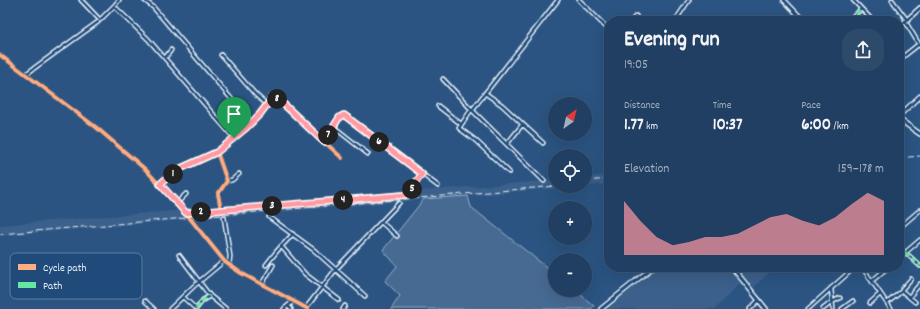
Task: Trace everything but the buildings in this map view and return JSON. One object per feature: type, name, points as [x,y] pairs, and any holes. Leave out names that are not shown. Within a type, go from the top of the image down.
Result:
[{"type":"main road","points":[[784,0],[799,16]]},
{"type":"main road","points":[[906,21],[920,8]]},
{"type":"main road","points":[[904,123],[920,134]]},
{"type":"main road","points":[[601,309],[647,272]]},
{"type":"main road","points":[[736,272],[766,309]]},
{"type":"street","points":[[81,0],[100,20],[119,0]]},
{"type":"street","points":[[144,0],[153,7],[252,123]]},
{"type":"street","points":[[509,172],[460,128],[461,124],[558,0]]},
{"type":"street","points":[[579,0],[604,25]]},
{"type":"street","points":[[678,16],[689,0]]},
{"type":"street","points":[[853,0],[867,16]]},
{"type":"street","points":[[892,0],[903,16]]},
{"type":"street","points":[[114,6],[135,25],[234,138]]},
{"type":"street","points":[[854,16],[861,9]]},
{"type":"street","points":[[904,18],[919,45],[904,56]]},
{"type":"street","points":[[26,74],[98,22]]},
{"type":"street","points":[[165,58],[171,50]]},
{"type":"street","points":[[0,55],[97,128],[146,170],[186,213],[227,263],[291,303],[307,308],[336,269],[399,203]]},
{"type":"street","points":[[221,55],[267,105]]},
{"type":"street","points":[[443,79],[472,110],[544,181]]},
{"type":"street","points":[[485,93],[507,109],[522,125],[543,143]]},
{"type":"street","points":[[904,111],[920,96]]},
{"type":"street","points":[[160,184],[175,171],[217,152],[252,123],[272,98],[276,98],[342,158]]},
{"type":"street","points":[[438,106],[461,124]]},
{"type":"street","points":[[324,142],[339,118],[344,115],[438,186]]},
{"type":"street","points":[[507,144],[522,125]]},
{"type":"street","points":[[334,127],[368,154]]},
{"type":"street","points":[[217,152],[227,181]]},
{"type":"street","points":[[221,210],[218,194],[227,181],[232,180],[239,174]]},
{"type":"street","points":[[186,213],[406,194],[422,174]]},
{"type":"street","points":[[177,203],[186,194]]},
{"type":"street","points":[[904,224],[920,210]]},
{"type":"street","points":[[269,217],[293,234],[336,269],[364,296]]},
{"type":"street","points":[[170,309],[194,286],[227,263],[230,256],[224,218]]},
{"type":"street","points":[[381,222],[397,236]]},
{"type":"street","points":[[266,265],[293,234]]},
{"type":"street","points":[[920,240],[905,252],[920,266]]},
{"type":"street","points":[[281,246],[305,274],[321,288],[339,300]]},
{"type":"street","points":[[179,255],[210,296],[226,309]]},
{"type":"street","points":[[262,284],[273,265]]},
{"type":"street","points":[[808,309],[850,272]]},
{"type":"street","points":[[866,272],[890,309]]},
{"type":"street","points":[[872,281],[882,272]]},
{"type":"street","points":[[887,303],[902,291],[902,289],[912,279]]},
{"type":"street","points":[[909,297],[920,284]]},
{"type":"street","points":[[831,289],[833,309]]},
{"type":"street","points":[[902,291],[915,302]]},
{"type":"street","points":[[870,303],[880,294]]},
{"type":"street","points":[[183,297],[196,309],[203,300],[210,296]]},
{"type":"street","points":[[823,309],[840,298]]},
{"type":"street","points":[[750,309],[759,300]]},
{"type":"street","points":[[145,301],[154,309]]},
{"type":"street","points":[[842,309],[853,301]]},
{"type":"street","points":[[284,309],[291,303]]},
{"type":"street","points":[[291,303],[291,309]]},
{"type":"shaded area","points":[[604,175],[604,184],[592,185],[592,176]]},
{"type":"shaded area","points":[[548,181],[548,189],[0,236],[0,225]]},
{"type":"shaded area","points":[[468,196],[471,207],[548,268],[548,297],[583,297],[594,306],[591,309],[391,309],[400,296],[385,281],[397,266],[383,250],[424,199]]},
{"type":"shaded area","points":[[650,272],[770,272],[753,288],[745,278],[715,309],[605,309],[616,298]]},
{"type":"railway","points":[[904,158],[920,156]]},
{"type":"railway","points":[[592,180],[604,179]]},
{"type":"railway","points":[[0,234],[548,187]]},
{"type":"marked path","points":[[854,16],[861,9]]},
{"type":"marked path","points":[[905,252],[920,266]]},
{"type":"marked path","points":[[196,309],[203,300],[210,296]]},
{"type":"cycle path","points":[[0,55],[97,128],[146,170],[188,216],[225,262],[241,273],[308,309]]},
{"type":"cycle path","points":[[221,210],[218,194],[227,181],[217,152],[246,128],[274,98],[277,98],[342,158]]},
{"type":"cycle path","points":[[186,213],[406,194],[422,175]]},
{"type":"route","points":[[275,97],[324,142],[339,118],[344,115],[422,174],[405,195],[186,213],[160,184],[175,171],[217,152],[234,138],[256,119],[272,98],[275,97]]}]
